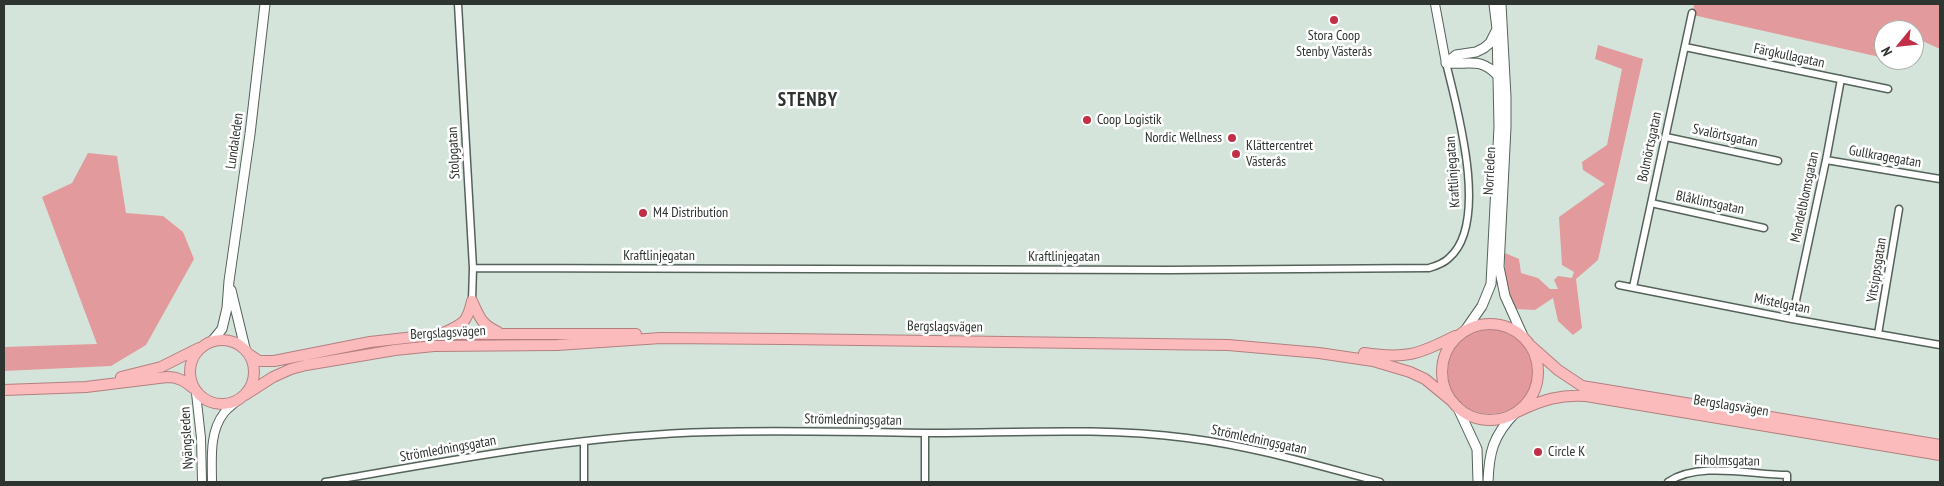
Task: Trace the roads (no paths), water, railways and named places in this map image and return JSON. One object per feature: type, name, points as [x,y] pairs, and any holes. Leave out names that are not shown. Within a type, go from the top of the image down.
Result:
[{"type":"highway","points":[[472,301],[485,326],[501,334]]},
{"type":"highway","points":[[441,334],[467,320],[472,301]]},
{"type":"highway","points":[[1488,324],[1506,327],[1523,336],[1531,346],[1538,362],[1538,381],[1528,402],[1517,412],[1504,418],[1491,420],[1479,419],[1467,414],[1455,404],[1446,390],[1442,370],[1448,350],[1462,333],[1475,326],[1488,324]]},
{"type":"highway","name":"Bergslagsvägen","points":[[1228,345],[1243,343],[1300,345],[1396,356],[1414,354],[1429,349],[1462,333]]},
{"type":"highway","name":"Bergslagsvägen","points":[[247,352],[259,361],[274,362],[370,342],[441,334],[651,334],[661,338]]},
{"type":"highway","name":"Bergslagsvägen","points":[[242,397],[273,377],[306,364],[395,350],[434,346],[557,345],[661,338],[1228,345],[1319,353],[1386,364],[1425,379],[1455,404]]},
{"type":"highway","points":[[4,390],[97,386],[167,377],[186,382],[203,398],[215,404],[227,404],[242,397],[254,380],[253,363],[247,352],[238,342],[229,340],[208,343],[168,364],[139,374],[52,387]]},
{"type":"highway","points":[[195,391],[189,373],[190,365],[194,356],[208,343]]},
{"type":"highway","name":"Bergslagsvägen","points":[[1531,346],[1558,370],[1582,386],[1940,445]]},
{"type":"highway","name":"Bergslagsvägen","points":[[1517,412],[1540,401],[1558,396],[1586,396],[1940,455]]},
{"type":"main road","name":"Lundaleden","points":[[208,343],[222,329],[224,323],[250,134],[265,4]]},
{"type":"main road","name":"Norrleden","points":[[1462,333],[1482,306],[1491,284],[1499,127],[1497,29],[1500,5]]},
{"type":"main road","name":"Norrleden","points":[[1500,5],[1506,119],[1499,266],[1505,296],[1523,336]]},
{"type":"main road","points":[[1446,62],[1456,55],[1476,52],[1484,48],[1490,42],[1497,29]]},
{"type":"main road","points":[[1446,62],[1480,63],[1490,67],[1498,76]]},
{"type":"main road","name":"Lundaleden","points":[[229,281],[247,352]]},
{"type":"main road","points":[[1455,404],[1477,449],[1478,482]]},
{"type":"main road","points":[[1488,482],[1489,456],[1492,445],[1505,423],[1517,412]]},
{"type":"street","name":"Stolpgatan","points":[[458,4],[473,268],[472,301]]},
{"type":"street","points":[[1435,4],[1446,62]]},
{"type":"street","name":"Bolmörtsgatan","points":[[1633,287],[1692,13]]},
{"type":"street","name":"Färgkullagatan","points":[[1685,47],[1888,89]]},
{"type":"street","name":"Kraftlinjegatan","points":[[473,268],[1170,270],[1429,268],[1449,258],[1458,248],[1464,237],[1469,203],[1462,129],[1446,62]]},
{"type":"street","name":"Mandelblomsgatan","points":[[1792,319],[1826,160],[1841,79]]},
{"type":"street","name":"Svalörtsgatan","points":[[1666,137],[1778,161]]},
{"type":"street","name":"Gullkragegatan","points":[[1826,160],[1940,179]]},
{"type":"street","name":"Blåklintsgatan","points":[[1651,203],[1764,228]]},
{"type":"street","name":"Vitsippsgatan","points":[[1878,334],[1899,209]]},
{"type":"street","name":"Mistelgatan","points":[[1619,285],[1792,319],[1940,345]]},
{"type":"street","name":"Nyängsleden","points":[[195,391],[201,438],[202,482]]},
{"type":"street","name":"Nyängsleden","points":[[212,482],[212,444],[216,428],[224,413],[242,397]]},
{"type":"street","name":"Strömledningsgatan","points":[[325,482],[475,456],[584,442],[710,432],[1090,432],[1179,437],[1258,450],[1380,482]]},
{"type":"street","points":[[925,433],[925,482]]},
{"type":"street","points":[[584,442],[584,482]]},
{"type":"street","name":"Fiholmsgatan","points":[[1668,482],[1692,472],[1730,471],[1787,479]]},
{"type":"place","name":"Stora Coop Stenby Västerås","points":[[1334,20]]},
{"type":"place","name":"Coop Logistik","points":[[1087,120]]},
{"type":"place","name":"Nordic Wellness","points":[[1232,138]]},
{"type":"place","name":"Klättercentret Västerås","points":[[1236,154]]},
{"type":"place","name":"M4 Distribution","points":[[643,213]]},
{"type":"place","name":"Circle K","points":[[1538,452]]},
{"type":"district","name":"STENBY","points":[[808,101]]}]
